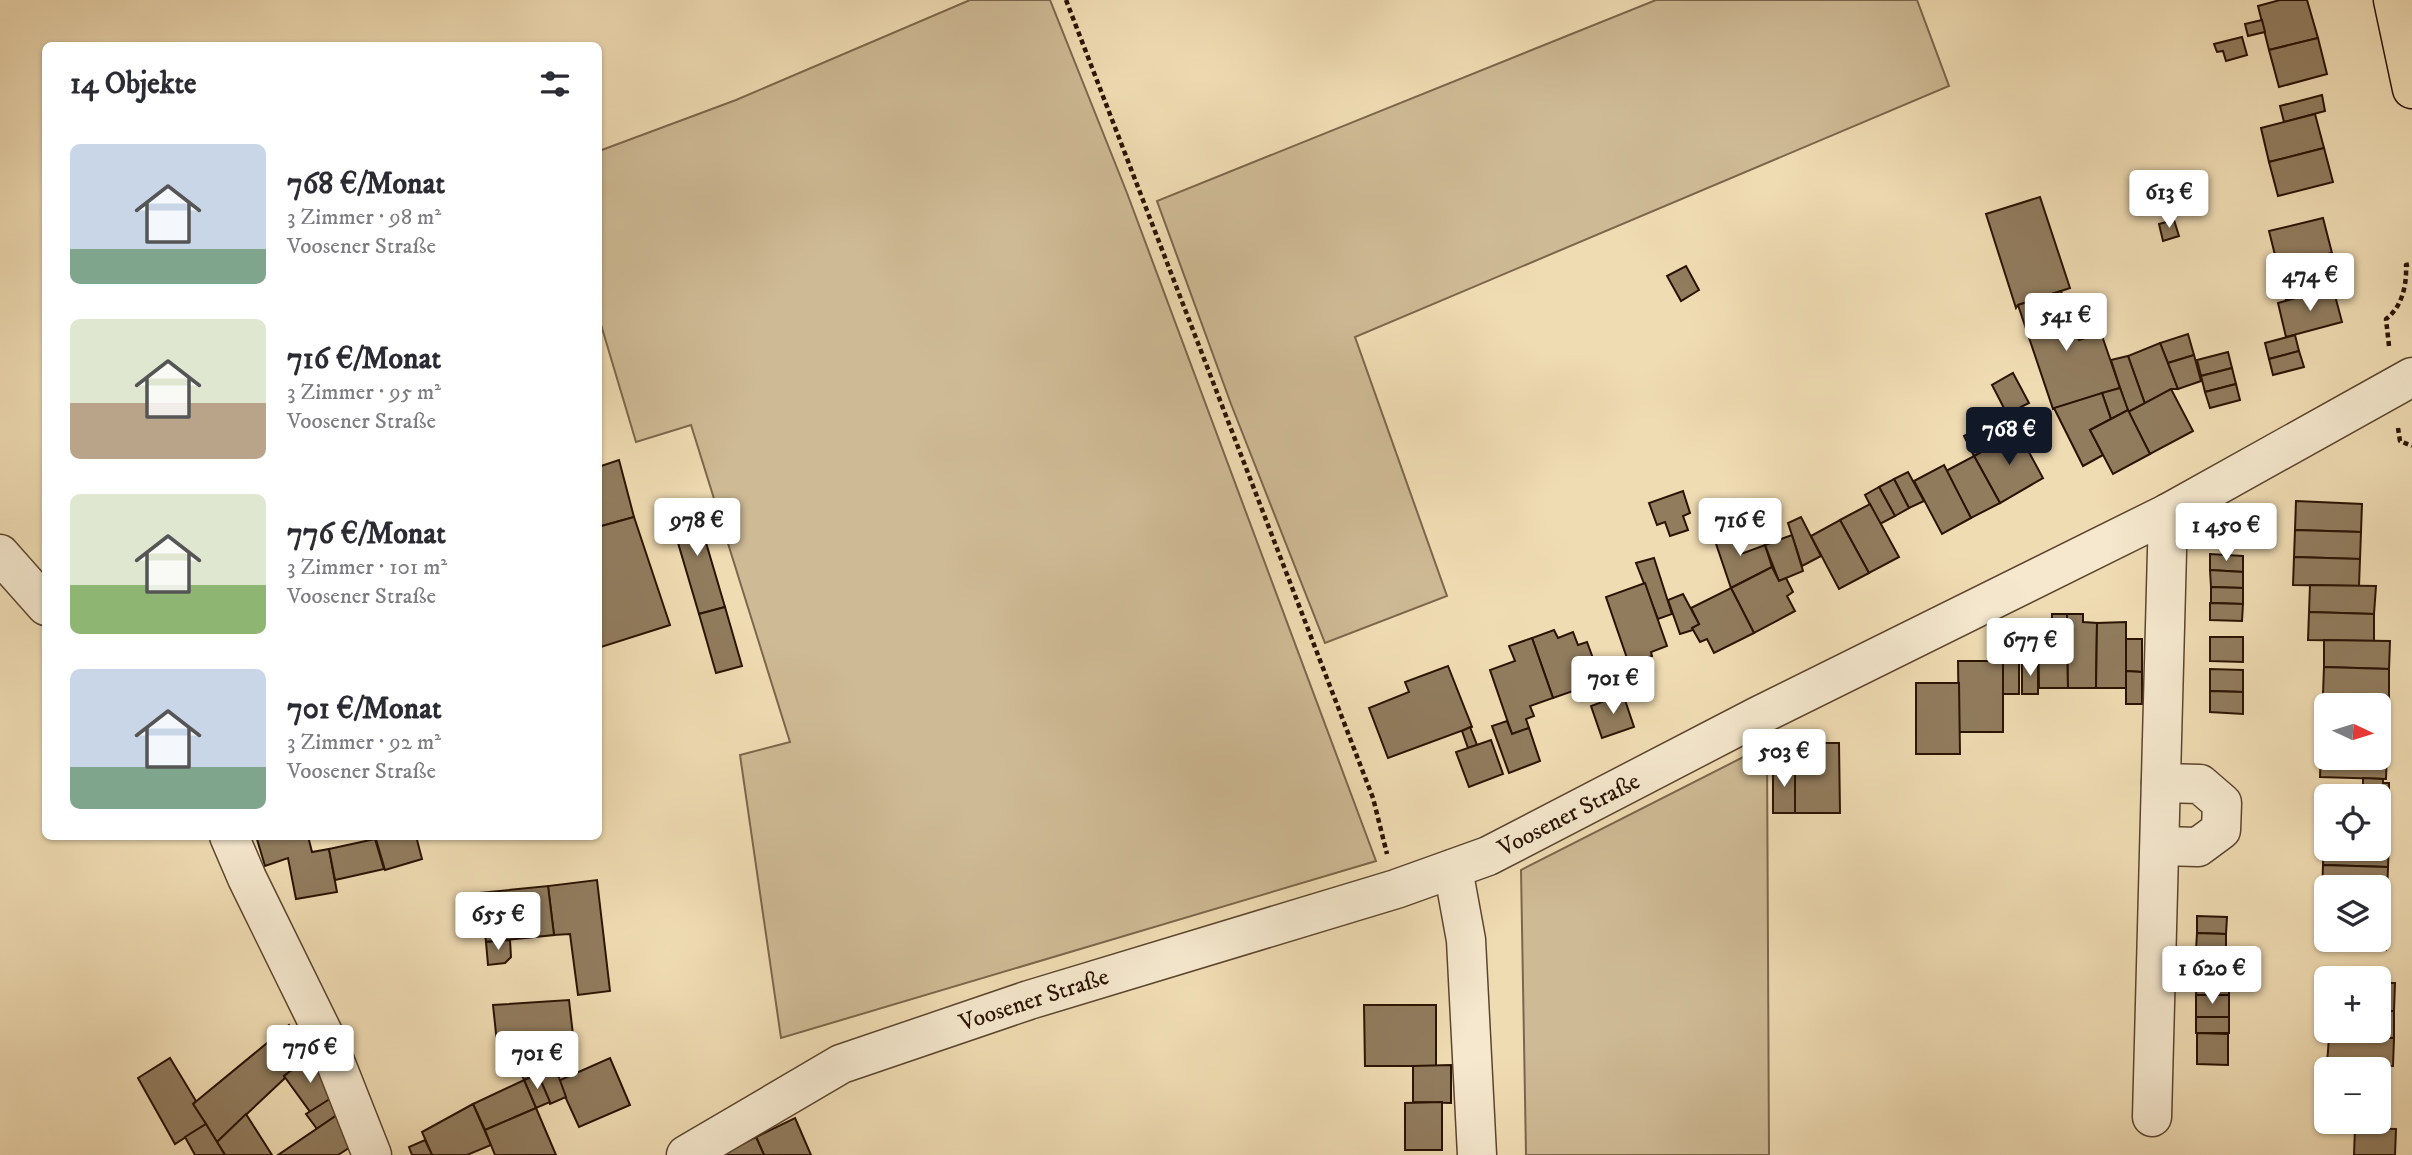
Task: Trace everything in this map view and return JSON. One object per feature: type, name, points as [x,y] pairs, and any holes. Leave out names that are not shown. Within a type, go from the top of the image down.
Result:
[{"type":"main road","points":[[2393,0],[2412,89]]},
{"type":"street","name":"Voosener Straße","points":[[685,1155],[841,1064],[1029,1000],[1396,889],[1488,856],[1758,716],[2168,513],[2412,377]]},
{"type":"street","points":[[2152,1117],[2168,513]]},
{"type":"street","points":[[0,554],[42,601]]},
{"type":"street","points":[[2160,846],[2198,847],[2221,830],[2222,803],[2200,784],[2161,783]]},
{"type":"street","points":[[231,840],[327,1041],[372,1155]]},
{"type":"street","points":[[1453,869],[1466,940],[1477,1155]]},
{"type":"path","points":[[1066,0],[1373,798],[1396,889]]},
{"type":"shaded area","points":[[970,0],[1050,0],[1127,193],[1376,861],[781,1038],[740,755],[790,742],[691,425],[636,442],[602,328],[602,150],[736,100]]},
{"type":"shaded area","points":[[1656,0],[1917,0],[1949,86],[1355,337],[1447,596],[1325,643],[1231,404],[1157,201]]},
{"type":"shaded area","points":[[1767,745],[1769,1155],[1526,1155],[1521,870]]},
{"type":"building","points":[[2280,0],[2307,0],[2318,38],[2269,50],[2258,6]]},
{"type":"building","points":[[2262,20],[2265,32],[2248,36],[2245,24]]},
{"type":"building","points":[[2242,37],[2247,55],[2226,61],[2223,51],[2217,52],[2214,44]]},
{"type":"building","points":[[2318,38],[2327,74],[2279,87],[2269,50]]},
{"type":"building","points":[[2322,95],[2325,111],[2284,122],[2280,106]]},
{"type":"building","points":[[2315,114],[2324,148],[2269,162],[2261,128]]},
{"type":"building","points":[[2324,148],[2333,182],[2278,196],[2269,162]]},
{"type":"building","points":[[2040,197],[2070,288],[2018,305],[2016,308],[1986,214]]},
{"type":"building","points":[[2323,218],[2332,253],[2278,267],[2269,231]]},
{"type":"building","points":[[2174,220],[2179,236],[2163,241],[2159,224]]},
{"type":"building","points":[[2332,253],[2340,287],[2286,300],[2278,267]]},
{"type":"building","points":[[1686,266],[1699,290],[1681,301],[1667,276]]},
{"type":"building","points":[[2333,288],[2342,322],[2286,337],[2278,303]]},
{"type":"building","points":[[2061,291],[2079,340],[2101,333],[2120,388],[2053,409],[2018,305]]},
{"type":"building","points":[[2188,334],[2194,355],[2168,363],[2160,343]]},
{"type":"building","points":[[2295,335],[2299,351],[2269,359],[2265,343]]},
{"type":"building","points":[[2160,343],[2178,389],[2171,389],[2145,404],[2128,356]]},
{"type":"building","points":[[2299,351],[2304,367],[2273,375],[2269,359]]},
{"type":"building","points":[[2228,352],[2232,368],[2201,376],[2197,360]]},
{"type":"building","points":[[2194,355],[2201,381],[2178,389],[2168,363]]},
{"type":"building","points":[[2128,356],[2145,404],[2128,412],[2111,360]]},
{"type":"building","points":[[2232,368],[2236,384],[2205,392],[2201,376]]},
{"type":"building","points":[[2013,373],[2029,403],[2007,414],[1992,385]]},
{"type":"building","points":[[2236,384],[2240,400],[2210,408],[2205,392]]},
{"type":"building","points":[[2120,388],[2128,410],[2111,419],[2102,393]]},
{"type":"building","points":[[2171,389],[2193,431],[2150,454],[2128,412]]},
{"type":"building","points":[[2102,393],[2111,419],[2090,430],[2103,455],[2083,466],[2054,408]]},
{"type":"building","points":[[2128,410],[2150,454],[2113,474],[2090,430]]},
{"type":"building","points":[[1981,427],[1988,440],[2002,432],[2006,438],[1974,456],[1964,436]]},
{"type":"building","points":[[2018,432],[2043,478],[2000,503],[1974,456]]},
{"type":"building","points":[[1974,456],[2000,503],[1971,518],[1946,471]]},
{"type":"building","points":[[619,460],[634,517],[602,526],[602,466]]},
{"type":"building","points":[[1944,465],[1971,518],[1942,534],[1914,481]]},
{"type":"building","points":[[1908,472],[1924,501],[1909,508],[1894,479]]},
{"type":"building","points":[[1894,479],[1909,508],[1895,516],[1879,487]]},
{"type":"building","points":[[1879,487],[1895,516],[1880,524],[1865,495]]},
{"type":"building","points":[[1683,491],[1690,513],[1683,516],[1688,530],[1670,536],[1665,522],[1657,525],[1649,503]]},
{"type":"building","points":[[2296,501],[2362,504],[2361,532],[2295,530]]},
{"type":"building","points":[[694,502],[725,607],[699,614],[668,509]]},
{"type":"building","points":[[1870,504],[1899,557],[1869,573],[1840,520]]},
{"type":"building","points":[[634,517],[670,625],[602,647],[602,526]]},
{"type":"building","points":[[1801,517],[1821,556],[1802,566],[1788,523]]},
{"type":"building","points":[[1840,520],[1869,573],[1839,589],[1811,536]]},
{"type":"building","points":[[1732,526],[1741,554],[1765,545],[1772,567],[1731,588],[1712,532]]},
{"type":"building","points":[[2295,530],[2361,532],[2360,559],[2294,557]]},
{"type":"building","points":[[1792,535],[1803,571],[1779,581],[1765,545]]},
{"type":"building","points":[[2210,554],[2243,556],[2243,572],[2210,570]]},
{"type":"building","points":[[2294,557],[2360,559],[2359,586],[2293,585]]},
{"type":"building","points":[[1654,558],[1672,614],[1658,619],[1636,563]]},
{"type":"building","points":[[1772,567],[1779,581],[1786,578],[1793,592],[1787,596],[1795,611],[1754,633],[1731,588]]},
{"type":"building","points":[[2210,570],[2243,572],[2243,588],[2211,587]]},
{"type":"building","points":[[1645,583],[1667,646],[1651,652],[1652,656],[1629,664],[1606,597]]},
{"type":"building","points":[[2310,585],[2376,586],[2374,614],[2309,612]]},
{"type":"building","points":[[2211,587],[2243,588],[2243,604],[2211,603]]},
{"type":"building","points":[[1731,588],[1754,633],[1714,653],[1707,639],[1700,642],[1692,628],[1699,624],[1691,608]]},
{"type":"building","points":[[1683,594],[1699,624],[1692,628],[1693,630],[1680,634],[1668,600]]},
{"type":"building","points":[[2210,603],[2243,604],[2242,621],[2210,620]]},
{"type":"building","points":[[725,607],[742,666],[716,673],[699,614]]},
{"type":"building","points":[[2309,612],[2374,614],[2374,641],[2308,640]]},
{"type":"building","points":[[2052,614],[2067,614],[2068,688],[2039,688],[2038,622],[2052,623]]},
{"type":"building","points":[[2067,614],[2083,614],[2083,622],[2097,623],[2096,688],[2068,688]]},
{"type":"building","points":[[2126,622],[2126,688],[2096,688],[2097,623]]},
{"type":"building","points":[[1554,630],[1558,638],[1573,632],[1578,645],[1587,642],[1594,661],[1584,664],[1589,677],[1573,682],[1576,690],[1553,698],[1532,638]]},
{"type":"building","points":[[2210,637],[2243,637],[2243,662],[2210,661]]},
{"type":"building","points":[[1532,638],[1553,698],[1530,706],[1534,716],[1526,719],[1529,728],[1512,734],[1490,670],[1515,661],[1509,646]]},
{"type":"building","points":[[2126,639],[2142,639],[2142,672],[2126,671]]},
{"type":"building","points":[[2324,640],[2390,641],[2389,669],[2324,667]]},
{"type":"building","points":[[1958,661],[2003,661],[2003,732],[1959,732]]},
{"type":"building","points":[[2003,661],[2019,661],[2019,694],[2003,694]]},
{"type":"building","points":[[2022,661],[2038,661],[2038,694],[2022,694]]},
{"type":"building","points":[[1448,666],[1472,727],[1388,758],[1369,708],[1409,692],[1405,682]]},
{"type":"building","points":[[2324,667],[2389,669],[2389,693],[2323,693]]},
{"type":"building","points":[[2210,669],[2243,670],[2243,692],[2210,691]]},
{"type":"building","points":[[2126,671],[2142,672],[2142,704],[2126,704]]},
{"type":"building","points":[[1916,683],[1959,683],[1960,754],[1916,754]]},
{"type":"building","points":[[2210,691],[2243,692],[2243,714],[2210,712]]},
{"type":"building","points":[[1623,694],[1634,727],[1602,738],[1591,706]]},
{"type":"building","points":[[1507,721],[1512,734],[1529,728],[1540,761],[1509,773],[1492,726]]},
{"type":"building","points":[[1470,727],[1477,745],[1468,748],[1462,731]]},
{"type":"building","points":[[1491,740],[1503,774],[1469,787],[1456,752]]},
{"type":"building","points":[[1817,743],[1839,743],[1840,813],[1795,813],[1795,753],[1801,747],[1815,747]]},
{"type":"building","points":[[1773,765],[1795,765],[1795,813],[1773,813]]},
{"type":"building","points":[[2320,770],[2386,770],[2386,779],[2320,777]]},
{"type":"building","points":[[2363,778],[2383,779],[2383,783],[2389,783],[2389,784],[2363,784]]},
{"type":"building","points":[[257,840],[309,840],[312,852],[329,849],[337,892],[296,899],[288,858],[265,866]]},
{"type":"building","points":[[375,840],[384,869],[335,880],[329,849]]},
{"type":"building","points":[[376,840],[417,840],[422,859],[385,870]]},
{"type":"building","points":[[2323,861],[2388,861],[2388,867],[2323,865]]},
{"type":"building","points":[[2323,865],[2388,867],[2388,875],[2323,875]]},
{"type":"building","points":[[597,880],[610,991],[578,995],[570,934],[554,935],[548,886]]},
{"type":"building","points":[[548,886],[554,935],[486,942],[480,893]]},
{"type":"building","points":[[2197,916],[2227,917],[2226,934],[2197,933]]},
{"type":"building","points":[[2197,933],[2226,934],[2226,951],[2196,950]]},
{"type":"building","points":[[510,940],[511,957],[505,963],[488,965],[486,942]]},
{"type":"building","points":[[2198,962],[2227,962],[2226,979],[2197,978]]},
{"type":"building","points":[[2197,978],[2229,979],[2229,995],[2196,995]]},
{"type":"building","points":[[2391,983],[2395,983],[2394,1011],[2391,1011]]},
{"type":"building","points":[[2196,995],[2229,995],[2229,1017],[2196,1017]]},
{"type":"building","points":[[569,1000],[573,1035],[497,1043],[493,1005]]},
{"type":"building","points":[[1364,1005],[1436,1005],[1436,1066],[1365,1066]]},
{"type":"building","points":[[2391,1011],[2394,1011],[2394,1038],[2391,1038]]},
{"type":"building","points":[[2196,1017],[2229,1017],[2229,1033],[2196,1033]]},
{"type":"building","points":[[289,1025],[310,1056],[284,1076],[285,1078],[217,1142],[193,1104]]},
{"type":"building","points":[[2197,1033],[2228,1034],[2228,1065],[2197,1064]]},
{"type":"building","points":[[2391,1038],[2394,1038],[2393,1066],[2391,1057],[2328,1057],[2329,1043],[2391,1043]]},
{"type":"building","points":[[546,1045],[553,1061],[535,1069],[527,1050]]},
{"type":"building","points":[[527,1049],[538,1074],[524,1080],[514,1057]]},
{"type":"building","points":[[310,1056],[336,1095],[311,1113],[284,1076]]},
{"type":"building","points":[[170,1058],[196,1101],[193,1104],[206,1124],[175,1144],[138,1078]]},
{"type":"building","points":[[610,1058],[630,1105],[579,1127],[558,1081]]},
{"type":"building","points":[[553,1061],[566,1097],[550,1104],[535,1069]]},
{"type":"building","points":[[1451,1065],[1451,1103],[1413,1102],[1413,1066]]},
{"type":"building","points":[[538,1074],[550,1102],[536,1108],[524,1080]]},
{"type":"building","points":[[524,1080],[536,1108],[485,1130],[473,1104]]},
{"type":"building","points":[[336,1095],[346,1109],[317,1129],[306,1114]]},
{"type":"building","points":[[1442,1102],[1442,1150],[1405,1150],[1405,1103]]},
{"type":"building","points":[[473,1104],[491,1145],[467,1155],[432,1155],[422,1132]]},
{"type":"building","points":[[536,1108],[556,1155],[495,1155],[485,1130]]},
{"type":"building","points":[[246,1114],[272,1155],[225,1155],[217,1142]]},
{"type":"building","points":[[337,1115],[355,1144],[338,1155],[278,1155]]},
{"type":"building","points":[[795,1118],[811,1155],[764,1155],[756,1137]]},
{"type":"building","points":[[206,1124],[225,1155],[195,1155],[185,1137]]},
{"type":"building","points":[[2391,1129],[2396,1129],[2395,1155],[2354,1155],[2355,1134],[2391,1134]]},
{"type":"building","points":[[756,1137],[764,1155],[721,1155]]},
{"type":"building","points":[[425,1140],[432,1155],[412,1155],[409,1147]]}]
